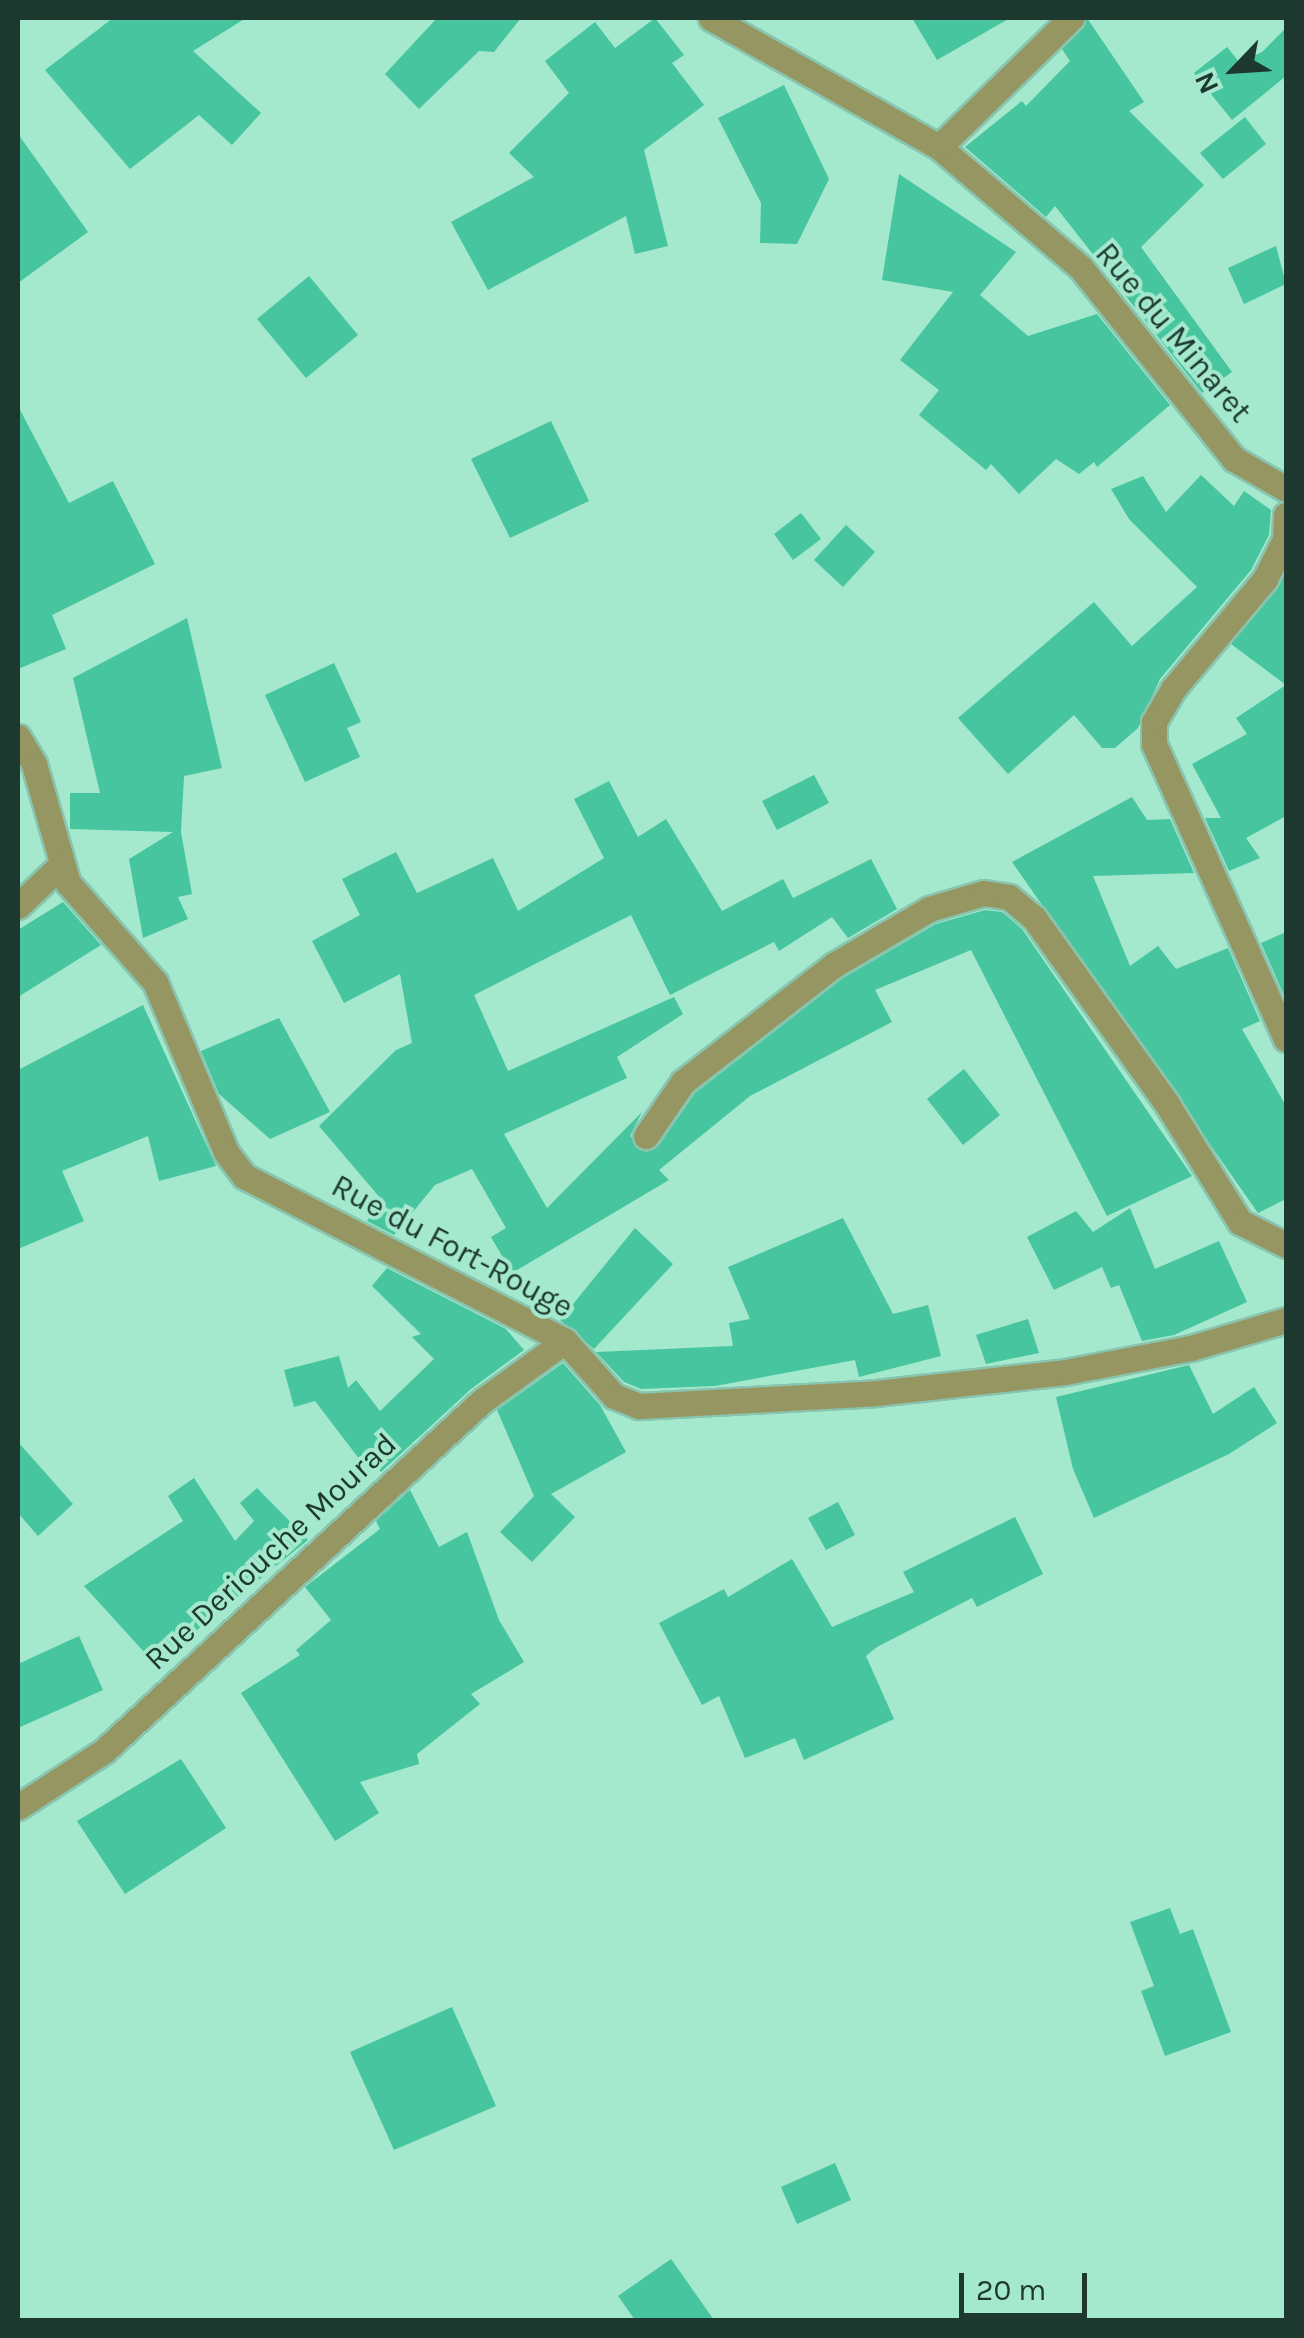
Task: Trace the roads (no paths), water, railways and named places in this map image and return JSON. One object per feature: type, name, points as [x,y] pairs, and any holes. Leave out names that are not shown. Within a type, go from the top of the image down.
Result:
[{"type":"street","name":"Rue du Minaret","points":[[712,18],[939,147],[1081,268],[1234,459],[1286,489]]},
{"type":"street","points":[[939,147],[1071,18]]},
{"type":"street","points":[[1286,514],[1285,539],[1265,579],[1172,689],[1154,722],[1154,744],[1286,1038]]},
{"type":"street","name":"Rue du Fort-Rouge","points":[[18,737],[34,764],[61,865],[100,927],[155,982],[226,1152],[244,1176],[566,1341],[614,1396],[639,1406],[876,1393],[1065,1372],[1191,1348],[1286,1320]]},
{"type":"street","points":[[18,906],[61,865]]},
{"type":"street","points":[[646,1136],[683,1082],[834,965],[929,909],[984,893],[1008,897],[1034,918],[1166,1104],[1240,1222],[1286,1245]]},
{"type":"street","name":"Rue Deriouche Mourad","points":[[18,1807],[104,1752],[482,1400],[566,1341]]}]
